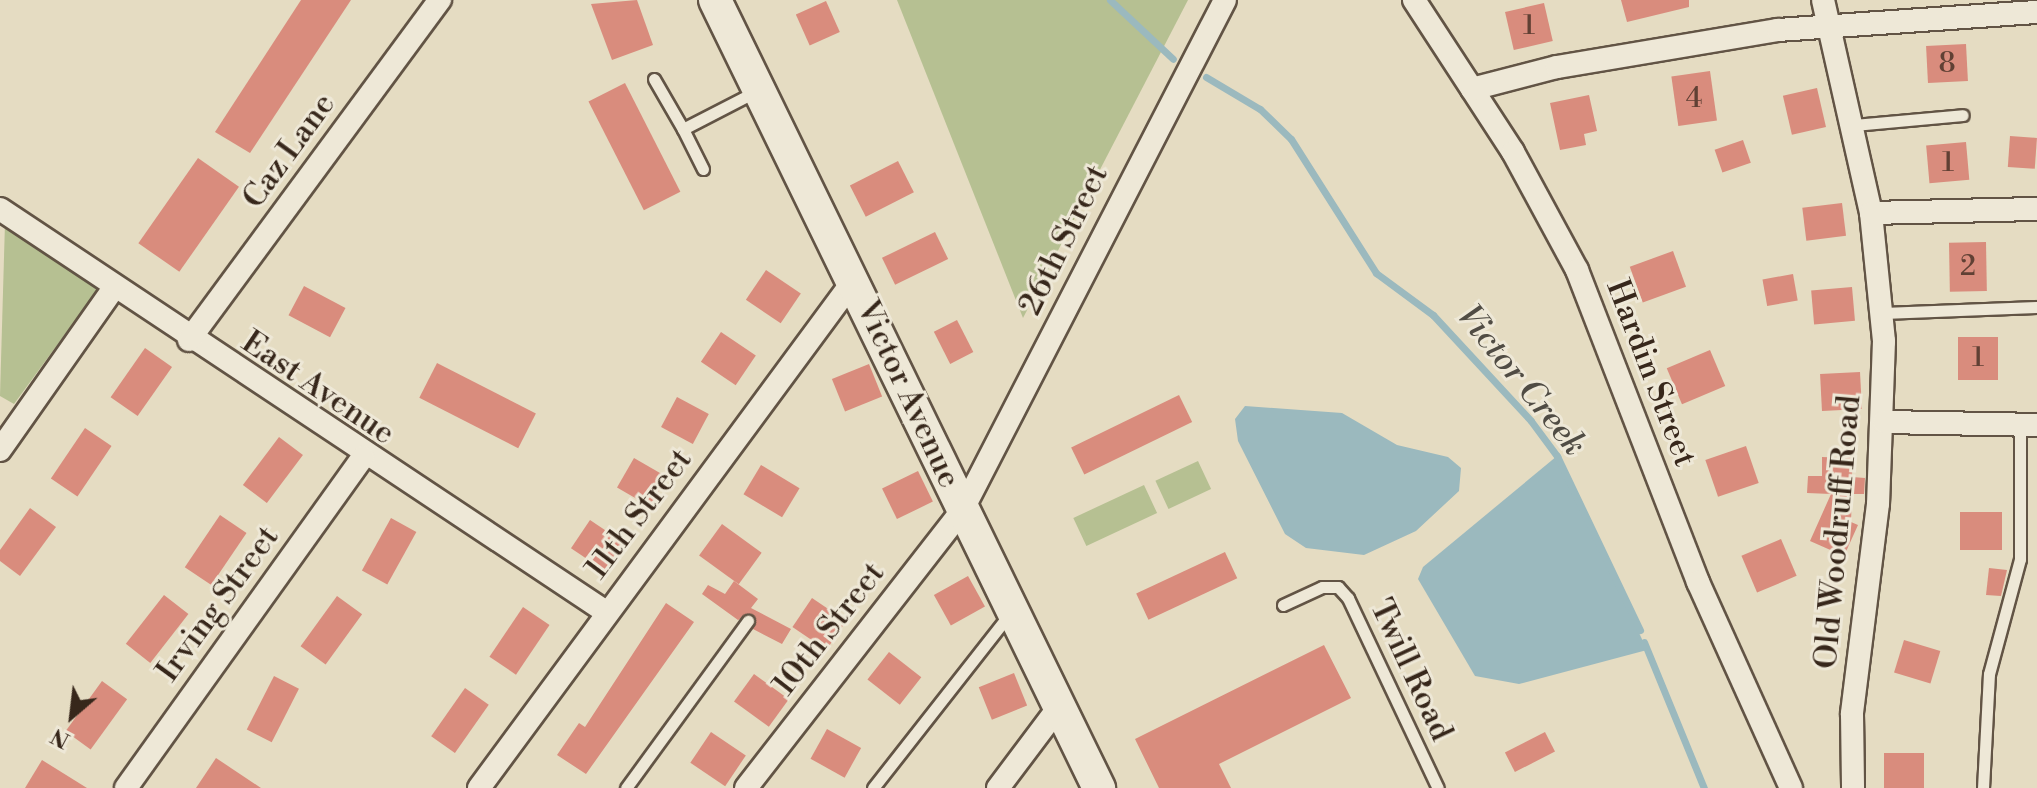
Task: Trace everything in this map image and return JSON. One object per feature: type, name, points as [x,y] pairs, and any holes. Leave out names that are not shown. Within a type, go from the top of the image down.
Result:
[{"type":"street","name":"Caz Lane","points":[[189,340],[440,0]]},
{"type":"street","name":"Victor Avenue","points":[[715,0],[1061,704],[1099,788]]},
{"type":"street","name":"26th Street","points":[[963,509],[1225,0]]},
{"type":"street","name":"Hardin Street","points":[[1414,0],[1472,89],[1577,270],[1698,582],[1791,788]]},
{"type":"street","name":"Old Woodruff Road","points":[[1823,0],[1854,125],[1871,213],[1882,313],[1884,422],[1852,714],[1853,788]]},
{"type":"street","points":[[1472,89],[1557,67],[1829,24],[2037,12]]},
{"type":"street","name":"East Avenue","points":[[0,209],[363,457],[606,612]]},
{"type":"street","points":[[1871,213],[2037,209]]},
{"type":"street","name":"11th Street","points":[[479,788],[854,280]]},
{"type":"street","points":[[0,450],[114,288]]},
{"type":"street","points":[[1884,422],[2029,425]]},
{"type":"street","name":"Irving Street","points":[[126,788],[363,457]]},
{"type":"street","name":"10th Street","points":[[746,788],[963,509]]},
{"type":"street","points":[[998,788],[1061,704]]},
{"type":"lane","points":[[654,79],[703,169]]},
{"type":"lane","points":[[683,129],[759,90]]},
{"type":"lane","points":[[1854,125],[1963,115]]},
{"type":"lane","points":[[1882,313],[2037,307]]},
{"type":"lane","points":[[1983,788],[1989,674],[2020,559],[2029,425]]},
{"type":"lane","name":"Twill Road","points":[[1283,605],[1322,587],[1338,587],[1348,598],[1438,788]]},
{"type":"lane","points":[[873,788],[998,620],[1014,610]]},
{"type":"lane","points":[[626,788],[748,621]]},
{"type":"green space","points":[[897,0],[1188,0],[1023,318]]},
{"type":"green space","points":[[5,223],[98,289],[14,404],[0,396]]},
{"type":"green space","points":[[1198,461],[1211,489],[1169,509],[1155,481]]},
{"type":"green space","points":[[1144,485],[1157,513],[1086,546],[1073,518]]},
{"type":"water","points":[[1245,406],[1342,413],[1397,445],[1448,457],[1461,468],[1459,491],[1416,531],[1364,555],[1306,548],[1285,534],[1238,441],[1235,419]]},
{"type":"water","points":[[1557,456],[1647,650],[1519,684],[1475,676],[1418,579],[1423,567]]},
{"type":"building","points":[[301,0],[351,0],[250,153],[215,132]]},
{"type":"building","points":[[637,0],[653,45],[612,60],[591,4]]},
{"type":"building","points":[[1621,0],[1689,0],[1689,7],[1627,22]]},
{"type":"building","points":[[826,1],[840,32],[810,45],[796,14]]},
{"type":"building","points":[[1544,3],[1553,41],[1514,50],[1505,12]]},
{"type":"building","points":[[1966,44],[1968,81],[1928,83],[1926,46]]},
{"type":"building","points":[[1710,71],[1717,121],[1678,126],[1671,76]]},
{"type":"building","points":[[625,83],[680,192],[644,210],[588,102]]},
{"type":"building","points":[[1817,88],[1826,127],[1792,135],[1783,96]]},
{"type":"building","points":[[1589,95],[1597,131],[1584,134],[1586,145],[1560,150],[1550,103]]},
{"type":"building","points":[[2010,136],[2037,138],[2035,169],[2008,167]]},
{"type":"building","points":[[1743,140],[1751,163],[1722,172],[1715,150]]},
{"type":"building","points":[[1966,142],[1969,180],[1929,183],[1926,145]]},
{"type":"building","points":[[198,158],[239,187],[179,272],[138,243]]},
{"type":"building","points":[[898,161],[914,192],[866,217],[850,186]]},
{"type":"building","points":[[1842,203],[1846,236],[1806,241],[1802,208]]},
{"type":"building","points":[[935,232],[948,259],[895,285],[882,258]]},
{"type":"building","points":[[1986,242],[1987,291],[1950,292],[1949,243]]},
{"type":"building","points":[[1673,251],[1686,287],[1643,302],[1630,267]]},
{"type":"building","points":[[766,270],[801,293],[781,323],[746,300]]},
{"type":"building","points":[[1793,274],[1798,301],[1767,306],[1762,279]]},
{"type":"building","points":[[304,286],[345,308],[330,337],[289,315]]},
{"type":"building","points":[[1852,287],[1855,321],[1814,324],[1811,291]]},
{"type":"building","points":[[957,320],[973,352],[950,364],[934,332]]},
{"type":"building","points":[[721,332],[756,355],[736,385],[701,362]]},
{"type":"building","points":[[1958,337],[1998,337],[1998,380],[1958,380]]},
{"type":"building","points":[[145,348],[172,367],[138,416],[111,397]]},
{"type":"building","points":[[1710,350],[1725,386],[1682,404],[1667,368]]},
{"type":"building","points":[[437,363],[536,413],[518,448],[419,398]]},
{"type":"building","points":[[869,364],[882,396],[845,411],[832,379]]},
{"type":"building","points":[[1860,372],[1862,409],[1822,411],[1820,374]]},
{"type":"building","points":[[1179,395],[1192,422],[1084,475],[1071,448]]},
{"type":"building","points":[[677,397],[709,414],[693,444],[661,427]]},
{"type":"building","points":[[85,428],[112,446],[77,496],[51,479]]},
{"type":"building","points":[[279,437],[303,455],[267,503],[243,485]]},
{"type":"building","points":[[1746,446],[1759,483],[1718,497],[1705,460]]},
{"type":"building","points":[[1853,446],[1852,477],[1865,478],[1864,494],[1852,494],[1851,522],[1858,525],[1844,556],[1810,541],[1831,494],[1807,493],[1808,476],[1822,476],[1822,457],[1847,458]]},
{"type":"building","points":[[634,458],[667,477],[650,506],[617,487]]},
{"type":"building","points":[[761,465],[800,488],[782,517],[743,494]]},
{"type":"building","points":[[918,471],[933,502],[897,519],[882,489]]},
{"type":"building","points":[[30,508],[56,527],[20,576],[0,561],[0,550]]},
{"type":"building","points":[[1960,512],[2002,512],[2002,550],[1960,550]]},
{"type":"building","points":[[220,515],[247,533],[211,585],[185,567]]},
{"type":"building","points":[[391,518],[416,532],[387,585],[362,570]]},
{"type":"building","points":[[590,520],[623,542],[604,571],[571,548]]},
{"type":"building","points":[[722,524],[762,553],[739,584],[699,556]]},
{"type":"building","points":[[1781,539],[1797,576],[1757,593],[1741,556]]},
{"type":"building","points":[[1225,552],[1237,578],[1148,620],[1136,593]]},
{"type":"building","points":[[1989,568],[2007,570],[2001,596],[1986,595]]},
{"type":"building","points":[[968,576],[985,607],[951,626],[934,595]]},
{"type":"building","points":[[734,581],[758,599],[751,608],[791,629],[782,644],[753,629],[752,614],[738,620],[702,594],[708,585],[725,594]]},
{"type":"building","points":[[164,595],[188,614],[150,663],[126,644]]},
{"type":"building","points":[[337,596],[362,614],[326,664],[301,646]]},
{"type":"building","points":[[812,598],[846,621],[826,650],[792,627]]},
{"type":"building","points":[[666,603],[694,622],[586,774],[557,755],[579,723],[585,727]]},
{"type":"building","points":[[523,607],[550,625],[516,675],[489,657]]},
{"type":"building","points":[[1904,640],[1940,651],[1930,684],[1894,673]]},
{"type":"building","points":[[1324,645],[1351,698],[1219,764],[1231,788],[1159,788],[1135,739]]},
{"type":"building","points":[[889,652],[921,677],[900,705],[867,680]]},
{"type":"building","points":[[1014,673],[1027,705],[992,720],[979,687]]},
{"type":"building","points":[[754,674],[789,699],[769,727],[734,702]]},
{"type":"building","points":[[274,676],[299,689],[272,742],[247,729]]},
{"type":"building","points":[[102,681],[127,699],[91,749],[66,731]]},
{"type":"building","points":[[465,688],[489,705],[455,753],[431,736]]},
{"type":"building","points":[[827,729],[861,748],[845,778],[811,759]]},
{"type":"building","points":[[711,732],[746,755],[725,786],[690,763]]},
{"type":"building","points":[[1545,732],[1555,752],[1515,772],[1505,752]]},
{"type":"building","points":[[1884,753],[1924,753],[1924,788],[1884,788]]},
{"type":"building","points":[[216,758],[261,788],[196,788]]},
{"type":"building","points":[[42,760],[87,788],[25,788]]},
{"type":"waterway","name":"Victor Creek","points":[[1110,0],[1173,59]]},
{"type":"waterway","name":"Victor Creek","points":[[1206,77],[1260,109],[1291,139],[1376,273],[1433,315],[1531,421],[1557,456],[1640,630]]},
{"type":"waterway","name":"Victor Creek","points":[[1644,642],[1704,788]]}]
